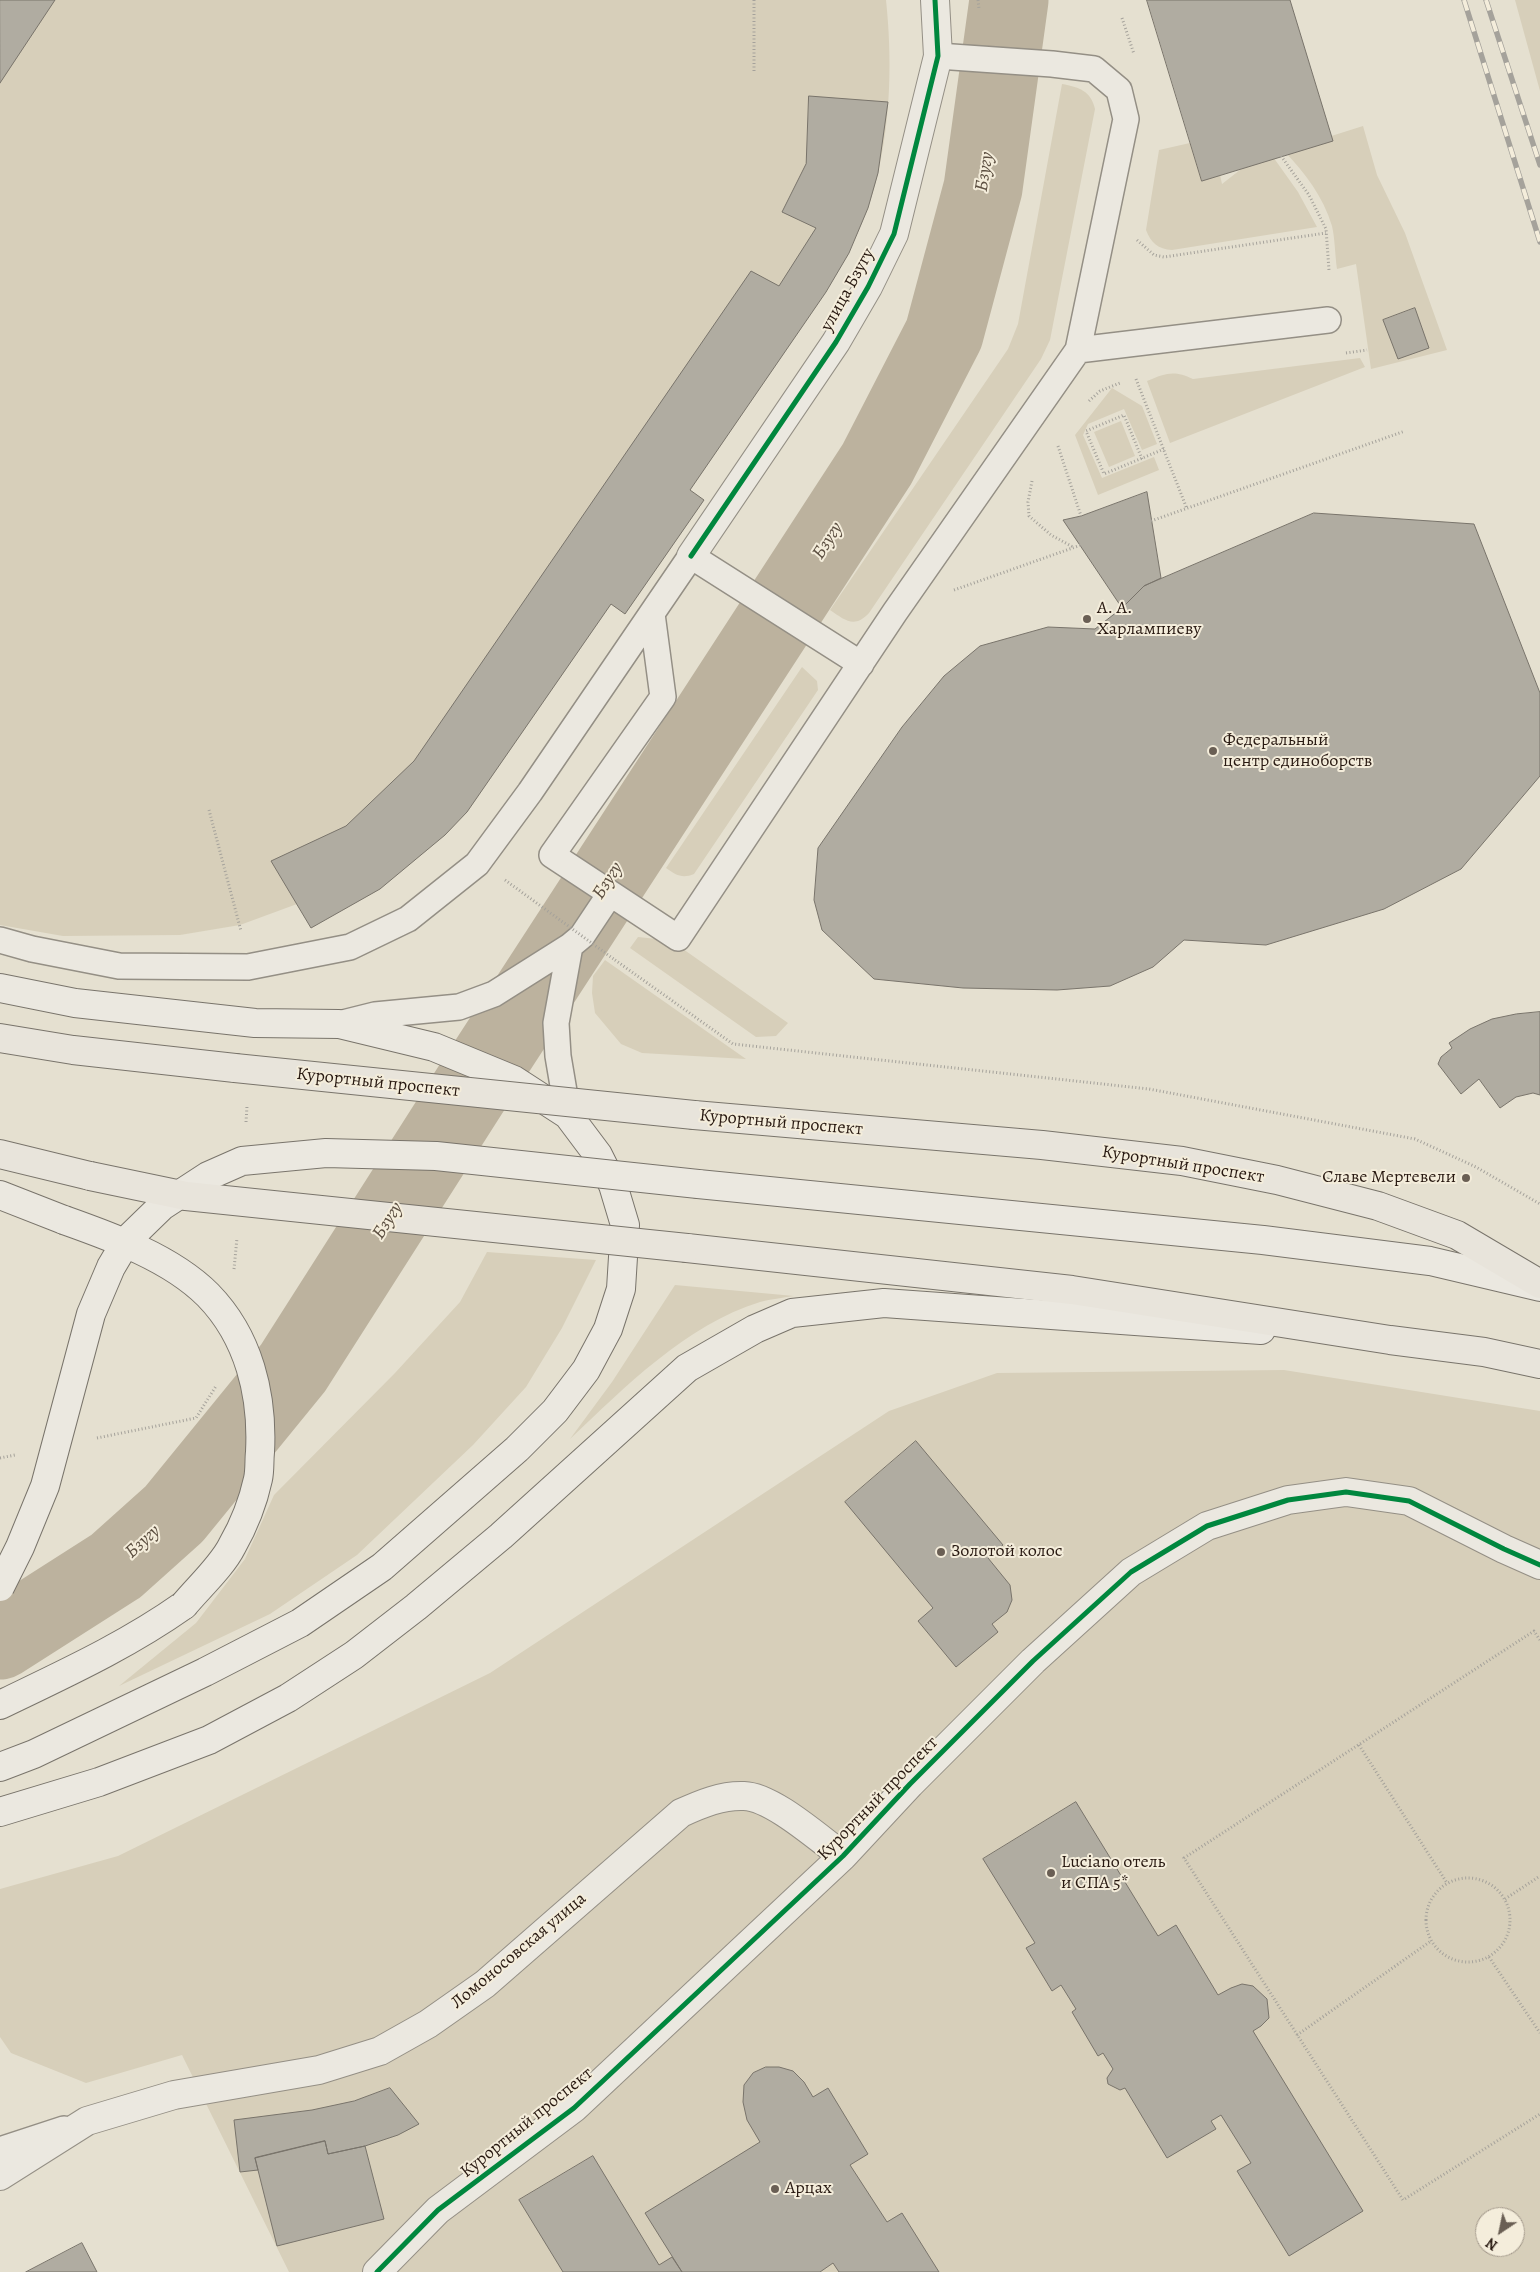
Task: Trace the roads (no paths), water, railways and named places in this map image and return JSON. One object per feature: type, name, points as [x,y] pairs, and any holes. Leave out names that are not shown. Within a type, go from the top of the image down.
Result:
[{"type":"main road","name":"улица Бзугу","points":[[690,556],[836,342],[868,287],[894,234],[938,56],[935,0]]},
{"type":"main road","points":[[0,988],[75,1003],[255,1023],[340,1024],[434,1047],[514,1080],[568,1115],[598,1154],[613,1185],[625,1225],[621,1289],[608,1329],[586,1370],[555,1411],[517,1449],[382,1568],[300,1623],[34,1754],[0,1767]]},
{"type":"main road","name":"Курортный проспект","points":[[0,1038],[73,1050],[234,1068],[694,1115],[1042,1145],[1182,1161],[1277,1180],[1378,1206],[1457,1234],[1540,1286]]},
{"type":"main road","points":[[0,1587],[20,1547],[45,1486],[92,1314],[111,1267],[127,1240],[162,1206],[208,1176],[242,1161],[326,1153],[436,1156],[1263,1240],[1430,1261],[1540,1286]]},
{"type":"main road","points":[[0,1154],[90,1176],[186,1196],[1072,1290],[1390,1340],[1484,1352],[1540,1364]]},
{"type":"main road","points":[[0,1196],[114,1238],[179,1272],[208,1295],[232,1325],[250,1361],[259,1401],[260,1439],[258,1478],[249,1512],[231,1548],[184,1604],[147,1631],[112,1651],[0,1705]]},
{"type":"main road","points":[[0,1812],[100,1782],[209,1740],[288,1698],[354,1655],[423,1601],[508,1529],[687,1368],[755,1329],[792,1313],[884,1303],[1390,1340]]},
{"type":"main road","name":"Курортный проспект","points":[[377,2272],[438,2210],[574,2108],[842,1856],[910,1784],[1033,1661],[1131,1572],[1207,1526],[1288,1500],[1346,1492],[1409,1501],[1540,1565]]},
{"type":"main road","name":"Ломоносовская улица","points":[[0,2176],[88,2121],[174,2095],[319,2070],[380,2052],[428,2024],[484,1984],[681,1813],[712,1800],[745,1796],[772,1804],[842,1856]]},
{"type":"lane","points":[[652,614],[664,697],[552,855],[678,938],[895,612],[1078,350],[1126,119],[1119,90],[1094,69],[938,56]]},
{"type":"lane","points":[[1078,350],[1328,320]]},
{"type":"lane","points":[[0,940],[32,950],[119,966],[248,967],[350,947],[377,936],[408,919],[477,864],[530,792],[690,556],[861,664]]},
{"type":"lane","points":[[340,1024],[375,1015],[459,1007],[494,994],[576,941],[610,894]]},
{"type":"lane","points":[[568,1115],[558,1056],[556,1023],[576,941]]},
{"type":"lane","points":[[0,2150],[88,2121]]},
{"type":"waterway","name":"Бзугу","points":[[0,1640],[116,1566],[174,1514],[293,1368],[476,1081],[877,464],[944,334],[983,188],[1009,0]]},
{"type":"railway","points":[[1464,0],[1540,242]]},
{"type":"railway","points":[[1486,0],[1540,165]]},
{"type":"place","name":"А. А. Харлампиеву","points":[[1087,619]]},
{"type":"place","name":"Федеральный центр единоборств","points":[[1213,751]]},
{"type":"place","name":"Славе Мертевели","points":[[1466,1178]]},
{"type":"place","name":"Золотой колос","points":[[941,1552]]},
{"type":"place","name":"Luciano отель и СПА 5*","points":[[1051,1873]]},
{"type":"place","name":"Арцах","points":[[775,2189]]}]
